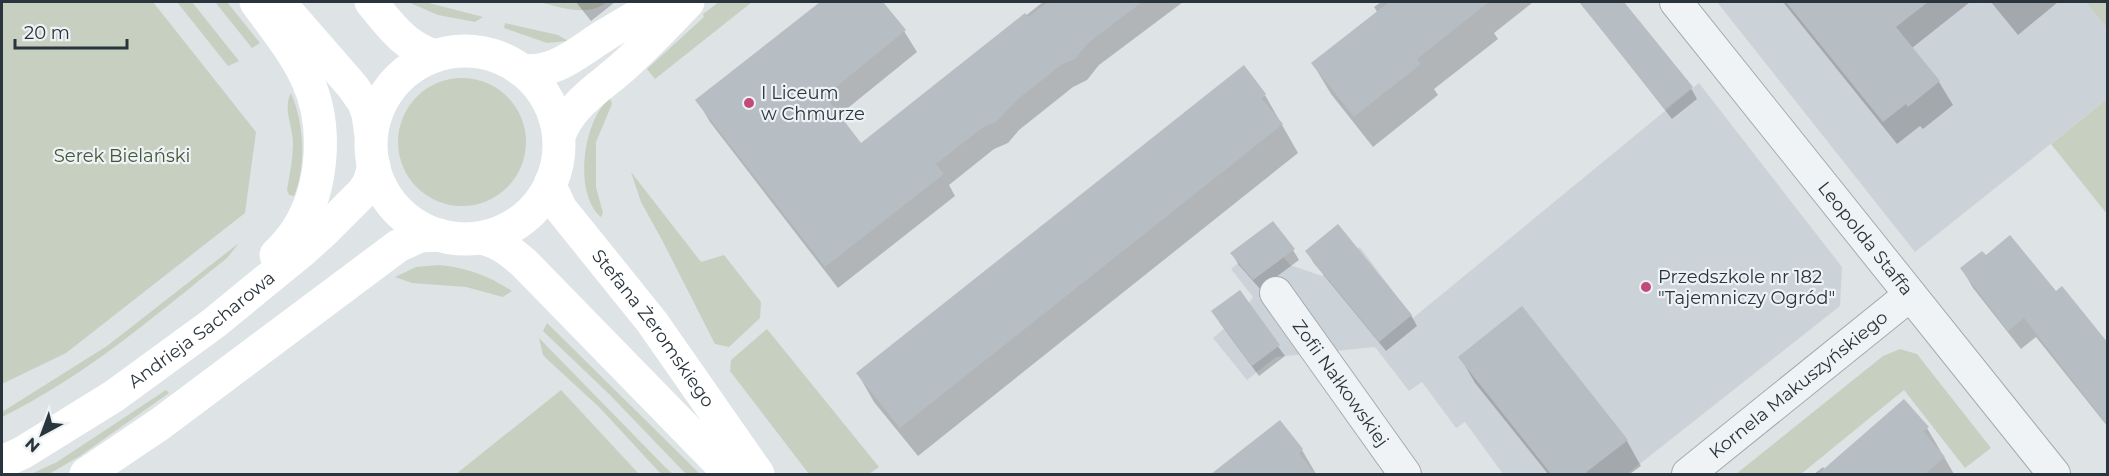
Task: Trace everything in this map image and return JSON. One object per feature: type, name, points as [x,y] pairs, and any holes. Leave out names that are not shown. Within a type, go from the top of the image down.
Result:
[{"type":"street","points":[[214,323],[298,230],[317,178],[319,124],[312,93],[297,61],[256,2]]},
{"type":"street","points":[[279,2],[353,87],[369,114],[373,151],[385,194],[406,218],[419,227],[439,235]]},
{"type":"street","points":[[371,2],[397,34],[415,48],[435,57]]},
{"type":"street","points":[[522,70],[539,70],[572,58],[663,2]]},
{"type":"street","points":[[558,136],[564,122],[576,107],[625,66],[688,2]]},
{"type":"street","name":"Leopolda Staffa","points":[[1676,2],[2054,474]]},
{"type":"street","points":[[86,474],[160,424],[398,246],[420,236],[480,238],[510,228],[534,209],[552,182],[559,151],[556,120],[550,105],[542,92],[522,70],[509,61],[480,52],[449,52],[408,71],[387,93],[379,106],[373,151]]},
{"type":"street","name":"Andrieja Sacharowa","points":[[2,462],[22,453],[114,396],[214,323],[323,232],[369,183],[373,151]]},
{"type":"street","name":"Stefana Żeromskiego","points":[[552,182],[552,190],[561,209],[652,322],[758,474]]},
{"type":"street","name":"Stefana Żeromskiego","points":[[480,238],[490,239],[501,245],[524,263],[730,474]]},
{"type":"street","name":"Zofii Nałkowskiej","points":[[1276,293],[1405,474]]},
{"type":"street","name":"Kornela Makuszyńskiego","points":[[1688,474],[1910,295]]},
{"type":"shaded area","points":[[1717,2],[2107,2],[2107,99],[1915,252]]},
{"type":"shaded area","name":"Przedszkole nr 182 \"Tajemniczy Ogród\"","points":[[1699,83],[1842,267],[1840,306],[1627,474],[1503,474],[1465,422],[1456,428],[1422,382],[1409,391],[1375,347],[1276,357],[1247,380],[1213,338],[1241,314],[1253,297],[1231,269],[1268,239],[1290,265],[1322,276],[1360,247],[1413,318]]},
{"type":"green space","name":"Serek Bielański","points":[[2,2],[153,2],[256,132],[245,213],[66,353],[2,384]]},
{"type":"green space","points":[[177,2],[192,2],[239,61],[228,66]]},
{"type":"green space","points":[[215,2],[227,2],[260,43],[252,48]]},
{"type":"green space","points":[[408,2],[425,2],[483,17],[475,22],[438,15]]},
{"type":"green space","points":[[540,2],[607,2],[592,9],[575,10]]},
{"type":"green space","points":[[719,2],[752,2],[655,79],[647,69],[704,17],[703,14]]},
{"type":"green space","points":[[2086,2],[2107,2],[2107,28]]},
{"type":"green space","points":[[505,23],[558,35],[568,41],[547,43],[504,28]]},
{"type":"green space","points":[[462,78],[486,83],[507,97],[521,118],[526,142],[521,166],[507,187],[486,201],[462,206],[438,201],[417,187],[403,166],[398,142],[403,118],[417,97],[438,83]]},
{"type":"green space","points":[[291,93],[299,118],[302,144],[301,171],[294,196],[289,195],[287,190],[293,147],[288,110]]},
{"type":"green space","points":[[610,98],[612,104],[596,142],[596,187],[603,213],[601,217],[592,206],[587,191],[584,175],[585,157],[593,122]]},
{"type":"green space","points":[[2107,99],[2107,214],[2051,144]]},
{"type":"green space","points":[[631,172],[701,262],[724,255],[761,302],[760,318],[729,347],[715,344],[641,202]]},
{"type":"green space","points":[[239,243],[227,258],[119,344],[62,383],[2,417],[2,412],[107,346]]},
{"type":"green space","points":[[438,265],[477,273],[512,291],[503,297],[466,287],[412,283],[395,277],[416,267]]},
{"type":"green space","points":[[547,323],[700,474],[686,474],[610,395],[543,331]]},
{"type":"green space","points":[[767,329],[879,467],[869,474],[809,474],[730,371],[731,360]]},
{"type":"green space","points":[[539,338],[673,474],[661,474],[599,407],[543,355]]},
{"type":"green space","points":[[1900,349],[1917,354],[1991,448],[1965,468],[1904,390],[1801,474],[1736,474],[1883,356]]},
{"type":"green space","points":[[166,390],[169,393],[80,456],[49,474],[31,474],[57,462]]},
{"type":"green space","points":[[561,390],[639,474],[456,474]]},
{"type":"building","points":[[820,2],[883,2],[906,30],[825,96],[861,143],[1025,13],[1028,17],[1048,2],[1142,2],[1087,44],[1075,59],[1061,65],[1018,99],[996,122],[982,128],[936,164],[944,174],[825,267],[695,100]]},
{"type":"building","points":[[1389,2],[1489,2],[1417,59],[1421,64],[1354,117],[1311,63]]},
{"type":"building","points":[[1579,2],[1624,2],[1693,87],[1665,109]]},
{"type":"building","points":[[1786,2],[1928,2],[1896,27],[1940,81],[1908,107],[1906,104],[1883,122]]},
{"type":"building","points":[[1244,65],[1266,94],[1261,98],[1283,124],[900,428],[856,373]]},
{"type":"building","points":[[1273,221],[1295,249],[1253,280],[1230,253]]},
{"type":"building","points":[[1338,224],[1412,315],[1379,342],[1305,251]]},
{"type":"building","points":[[2010,235],[2056,291],[2062,286],[2108,343],[2108,426],[2024,318],[2008,331],[1960,268],[1982,251],[1986,255]]},
{"type":"building","points":[[1240,290],[1280,345],[1252,366],[1211,311]]},
{"type":"building","points":[[1522,306],[1628,440],[1584,474],[1551,474],[1458,357]]},
{"type":"building","points":[[1904,399],[1929,427],[1923,431],[1945,457],[1925,474],[1818,474]]},
{"type":"building","points":[[1280,420],[1303,449],[1299,453],[1315,474],[1211,474]]},
{"type":"place","name":"I Liceum w Chmurze","points":[[749,103]]},
{"type":"place","name":"Przedszkole nr 182 \"Tajemniczy Ogród\"","points":[[1646,287]]}]
